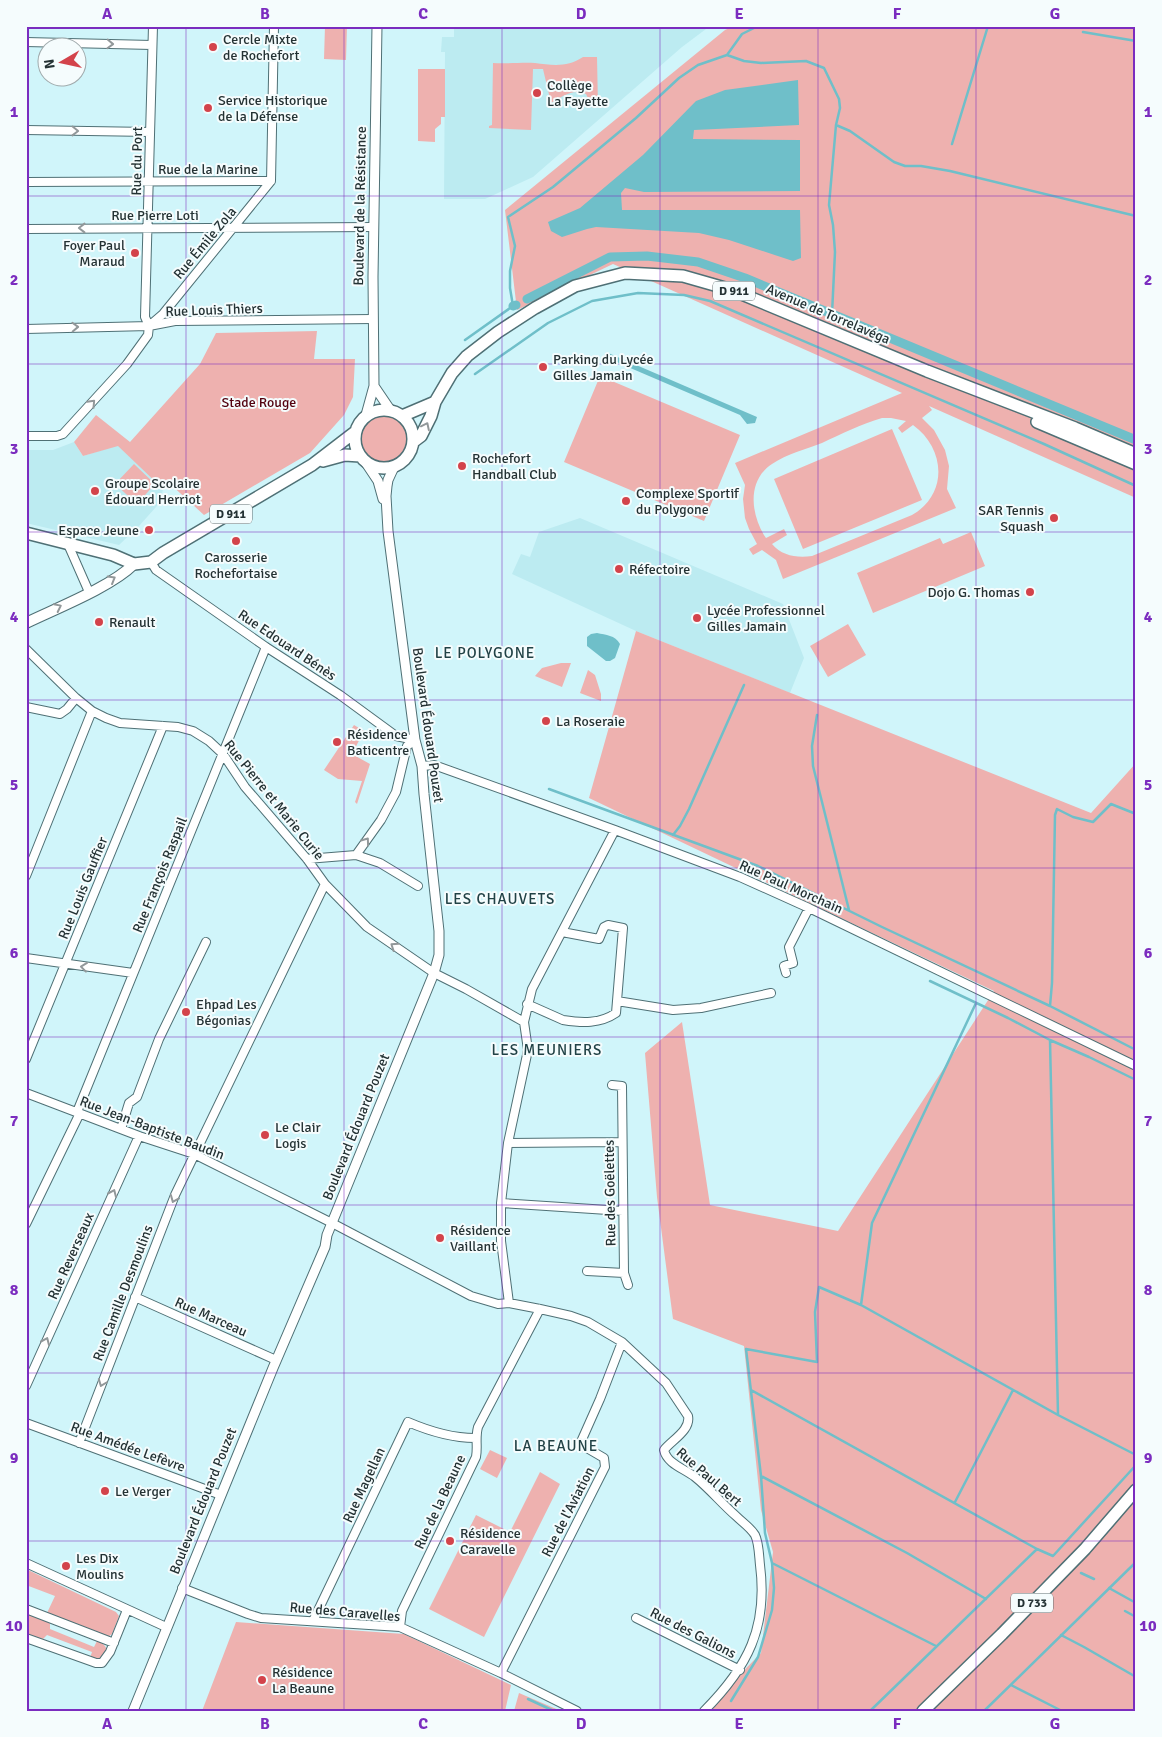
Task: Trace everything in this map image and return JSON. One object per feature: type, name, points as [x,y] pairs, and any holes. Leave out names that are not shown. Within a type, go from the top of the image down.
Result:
[{"type":"main road","name":"Avenue de Torrelavéga","points":[[413,442],[420,436],[431,416],[435,402],[460,362],[498,332],[575,286],[626,273],[683,276],[732,290],[927,371],[1075,428],[1136,454]]},
{"type":"main road","name":"Avenue de Torrelavéga","points":[[927,371],[1004,408],[1136,464]]},
{"type":"main road","points":[[402,416],[435,402]]},
{"type":"main road","points":[[374,411],[391,411],[402,416],[409,424],[413,442],[404,461],[394,467],[382,468],[363,459],[356,448],[355,432],[366,415],[374,411]]},
{"type":"main road","name":"D 911","points":[[26,623],[89,592],[124,572],[134,564],[151,562],[163,553],[312,465],[355,432]]},
{"type":"main road","name":"D 911","points":[[312,465],[345,455],[363,459]]},
{"type":"main road","points":[[26,533],[113,555],[134,564]]},
{"type":"main road","name":"D 733","points":[[923,1711],[1085,1549],[1136,1490]]},
{"type":"street","name":"Rue du Port","points":[[149,326],[145,317],[153,26]]},
{"type":"street","points":[[271,181],[274,26]]},
{"type":"street","name":"Boulevard de la Résistance","points":[[366,415],[374,386],[376,26]]},
{"type":"street","points":[[26,42],[152,45]]},
{"type":"street","points":[[26,130],[150,132]]},
{"type":"street","name":"Rue de la Marine","points":[[26,182],[271,181]]},
{"type":"street","name":"Rue Émile Zola","points":[[26,436],[57,436],[64,434],[127,364],[148,335],[149,326],[163,314],[235,228],[271,181]]},
{"type":"street","name":"Rue Pierre Loti","points":[[26,229],[374,227]]},
{"type":"street","name":"Rue Louis Thiers","points":[[26,329],[149,326],[175,321],[373,319]]},
{"type":"street","points":[[374,386],[391,411]]},
{"type":"street","name":"Boulevard Édouard Pouzet","points":[[133,1711],[182,1588],[324,1247],[327,1235],[434,973],[439,956],[440,931],[422,766],[415,740],[387,524],[378,481],[363,459]]},
{"type":"street","name":"Boulevard Édouard Pouzet","points":[[387,524],[387,486],[394,467]]},
{"type":"street","points":[[67,542],[89,592]]},
{"type":"street","name":"Rue Edouard Bénès","points":[[151,562],[156,570],[396,736],[415,740]]},
{"type":"street","name":"Rue François Raspail","points":[[26,1224],[78,1113],[266,647]]},
{"type":"street","name":"Rue Pierre et Marie Curie","points":[[26,649],[51,676],[92,711],[120,723],[178,727],[193,732],[209,741],[223,754],[245,787],[307,859],[325,884],[367,927],[434,973],[524,1022]]},
{"type":"street","points":[[26,707],[60,714],[76,698]]},
{"type":"street","points":[[26,876],[92,711]]},
{"type":"street","name":"Rue Louis Gauffier","points":[[26,1059],[163,726]]},
{"type":"street","points":[[356,855],[381,820],[396,792],[406,746],[415,740]]},
{"type":"street","name":"Rue Paul Morchain","points":[[422,766],[434,765],[740,877],[809,908],[1136,1066]]},
{"type":"street","points":[[509,1303],[502,1241],[501,1203],[508,1143],[528,1050],[524,1022],[527,1004],[532,989],[615,830]]},
{"type":"street","points":[[307,859],[356,855],[380,863],[418,886]]},
{"type":"street","name":"Rue Camille Desmoulins","points":[[79,1442],[175,1195],[325,884]]},
{"type":"street","points":[[786,973],[784,966],[793,963],[789,947],[809,908]]},
{"type":"street","points":[[527,1004],[563,1020],[590,1023],[616,1013],[623,928],[608,925],[604,927],[599,939],[562,932]]},
{"type":"street","points":[[121,1129],[129,1103],[137,1097],[159,1039],[206,942]]},
{"type":"street","points":[[26,958],[133,973]]},
{"type":"street","points":[[617,1001],[673,1010],[701,1008],[771,993]]},
{"type":"street","name":"Rue des Goëlettes","points":[[612,1085],[622,1086],[624,1273],[628,1285]]},
{"type":"street","name":"Rue Jean-Baptiste Baudin","points":[[26,1093],[139,1136],[194,1154],[332,1223],[471,1296],[498,1304],[509,1303]]},
{"type":"street","name":"Rue Reverseaux","points":[[26,1386],[139,1136]]},
{"type":"street","points":[[508,1143],[622,1142]]},
{"type":"street","points":[[501,1203],[623,1211]]},
{"type":"street","points":[[587,1271],[624,1273]]},
{"type":"street","name":"Rue Marceau","points":[[135,1297],[276,1360]]},
{"type":"street","name":"Rue Paul Bert","points":[[509,1303],[588,1322],[622,1342],[666,1384],[688,1416],[689,1422],[686,1427],[664,1450],[667,1459],[694,1476],[737,1518],[749,1527],[756,1538],[763,1600],[750,1650],[740,1670]]},
{"type":"street","name":"Rue de la Beaune","points":[[400,1627],[402,1611],[476,1458],[478,1448],[475,1438],[478,1427],[540,1309]]},
{"type":"street","name":"Rue de l'Aviation","points":[[502,1674],[605,1467],[604,1458],[580,1444],[622,1342]]},
{"type":"street","name":"Rue Magellan","points":[[313,1621],[408,1422],[429,1431],[465,1438],[475,1438]]},
{"type":"street","name":"Rue Amédée Lefèvre","points":[[26,1423],[221,1495]]},
{"type":"street","points":[[26,1563],[166,1627]]},
{"type":"street","name":"Rue des Caravelles","points":[[182,1588],[261,1618],[400,1627],[577,1711]]},
{"type":"street","points":[[26,1609],[114,1643]]},
{"type":"street","points":[[26,1638],[99,1664],[108,1658],[127,1610]]},
{"type":"street","name":"Rue des Galions","points":[[636,1618],[740,1670]]},
{"type":"street","points":[[704,1711],[725,1691],[740,1670]]},
{"type":"shaded area","name":"Collège La Fayette","points":[[454,26],[710,26],[682,47],[533,177],[485,199],[444,199],[445,52],[441,52],[442,37],[454,37]]},
{"type":"shaded area","points":[[798,80],[799,125],[694,130],[693,139],[800,140],[800,191],[644,192],[625,188],[621,193],[622,210],[800,210],[801,258],[793,261],[729,240],[699,233],[596,227],[562,237],[551,231],[548,222],[580,208],[643,155],[696,101],[725,90]]},
{"type":"shaded area","points":[[606,352],[757,417],[755,423],[747,424],[740,415],[614,361],[601,364]]},
{"type":"shaded area","name":"Groupe Scolaire Édouard Herriot","points":[[74,442],[83,456],[118,445],[163,489],[162,494],[165,497],[119,545],[26,523],[26,450],[53,450]]},
{"type":"shaded area","name":"Lycée Professionnel Gilles Jamain","points":[[580,518],[783,604],[804,658],[790,693],[636,631],[512,574],[521,554],[530,557],[539,532]]},
{"type":"shaded area","points":[[597,633],[613,637],[620,644],[615,658],[610,661],[606,661],[587,646],[587,637]]},
{"type":"green space","points":[[325,26],[347,26],[346,60],[324,59]]},
{"type":"green space","points":[[734,26],[1136,26],[1136,498],[929,406],[932,410],[922,418],[934,430],[945,450],[949,466],[947,489],[956,508],[783,579],[776,560],[762,550],[753,555],[749,549],[757,544],[745,518],[743,499],[745,485],[735,463],[902,393],[613,264],[517,310],[505,210],[725,30]],"holes":[[[882,418],[906,421],[898,428],[902,433],[913,425],[924,435],[932,446],[937,458],[937,483],[932,495],[924,506],[912,515],[812,556],[801,557],[785,554],[776,548],[772,544],[787,535],[784,529],[766,538],[754,509],[755,489],[764,471],[778,460],[822,443],[851,429]]]},
{"type":"green space","points":[[583,57],[597,57],[598,107],[593,108],[586,94],[581,92],[572,92],[551,103],[543,69],[533,69],[531,130],[489,128],[492,125],[493,63],[559,65],[571,63]]},
{"type":"green space","points":[[418,69],[445,69],[445,117],[441,117],[441,124],[435,129],[435,142],[418,141]]},
{"type":"green space","name":"Stade Rouge","points":[[317,331],[314,359],[355,359],[353,397],[344,415],[310,453],[204,515],[168,482],[163,489],[118,446],[83,456],[74,442],[96,415],[130,442],[200,364],[216,333]]},
{"type":"green space","points":[[600,376],[740,435],[704,521],[564,462]]},
{"type":"green space","points":[[379,413],[389,413],[402,420],[409,433],[409,443],[402,456],[389,463],[379,463],[370,459],[363,452],[359,443],[359,433],[363,424],[370,417]]},
{"type":"green space","points":[[892,429],[922,500],[803,549],[774,479]]},
{"type":"green space","points":[[134,464],[155,484],[137,504],[115,484]]},
{"type":"green space","points":[[971,532],[985,566],[873,613],[857,573],[940,538],[943,544]]},
{"type":"green space","points":[[848,624],[866,655],[828,677],[810,646]]},
{"type":"green space","points":[[636,631],[1091,813],[1136,763],[1136,1711],[704,1711],[761,1653],[773,1552],[761,1510],[744,1346],[673,1319],[657,1197],[645,1053],[682,1022],[710,1205],[838,1231],[994,991],[589,798]]},
{"type":"green space","points":[[561,663],[571,663],[562,687],[535,676],[542,668]]},
{"type":"green space","points":[[588,670],[595,675],[601,694],[601,701],[580,693]]},
{"type":"green space","points":[[354,725],[364,731],[352,754],[370,764],[357,804],[355,802],[362,781],[338,779],[324,770]]},
{"type":"green space","points":[[490,1450],[507,1458],[497,1478],[480,1469]]},
{"type":"green space","points":[[540,1472],[560,1484],[484,1637],[429,1609],[476,1515],[510,1532]]},
{"type":"green space","points":[[26,1569],[116,1612],[119,1616],[112,1634],[108,1637],[47,1613],[55,1596],[26,1585]]},
{"type":"green space","points":[[26,1613],[48,1621],[50,1629],[94,1647],[97,1641],[102,1643],[107,1651],[99,1661],[90,1658],[92,1652],[47,1635],[43,1639],[26,1635]]},
{"type":"green space","points":[[236,1622],[404,1634],[511,1685],[505,1711],[202,1711]]},
{"type":"green space","points":[[519,1693],[561,1711],[514,1711]]},
{"type":"waterway","points":[[465,340],[513,306],[510,271],[515,246],[508,217],[553,187],[636,118],[679,78],[698,65],[727,55],[742,34],[758,26]]},
{"type":"waterway","points":[[952,144],[988,26]]},
{"type":"waterway","points":[[1083,32],[1136,41]]},
{"type":"waterway","points":[[727,55],[744,61],[761,63],[806,61],[824,68],[839,99],[840,108],[836,125],[829,205],[835,252],[832,314]]},
{"type":"waterway","points":[[836,125],[850,131],[894,162],[905,166],[921,166],[950,171],[1136,216]]},
{"type":"waterway","points":[[527,299],[610,257],[647,256],[698,262],[745,278],[1136,440]]},
{"type":"waterway","points":[[475,374],[548,323],[592,301],[638,293],[684,295],[710,301],[1044,444],[1136,486]]},
{"type":"waterway","points":[[673,835],[689,809],[744,685]]},
{"type":"waterway","points":[[817,715],[812,746],[813,766],[849,910]]},
{"type":"waterway","points":[[549,789],[758,866],[1050,1006],[1136,1050]]},
{"type":"waterway","points":[[1050,1006],[1055,815],[1057,809],[1073,817],[1093,822],[1111,804],[1136,814]]},
{"type":"waterway","points":[[930,981],[1136,1080]]},
{"type":"waterway","points":[[861,1305],[872,1223],[976,1003]]},
{"type":"waterway","points":[[1050,1040],[1058,1415]]},
{"type":"waterway","points":[[731,1701],[758,1657],[772,1610],[774,1588],[772,1563],[765,1533],[761,1476],[746,1349],[817,1362],[815,1312],[819,1287],[861,1305],[1058,1415],[1136,1455]]},
{"type":"waterway","points":[[751,1390],[1037,1549],[1053,1556],[1136,1465]]},
{"type":"waterway","points":[[955,1502],[1013,1390]]},
{"type":"waterway","points":[[761,1476],[907,1553],[986,1599]]},
{"type":"waterway","points":[[870,1711],[1037,1549]]},
{"type":"waterway","points":[[984,1711],[1136,1562]]},
{"type":"waterway","points":[[772,1563],[936,1646]]},
{"type":"waterway","points":[[1081,1573],[1094,1579]]},
{"type":"waterway","points":[[1109,1588],[1136,1603]]},
{"type":"waterway","points":[[1125,1611],[1136,1617]]},
{"type":"waterway","points":[[1061,1635],[1136,1677]]},
{"type":"waterway","points":[[1011,1685],[1062,1711]]},
{"type":"waterway","points":[[528,1699],[554,1711]]},
{"type":"place","name":"Cercle Mixte de Rochefort","points":[[213,47]]},
{"type":"place","name":"Collège La Fayette","points":[[537,93]]},
{"type":"place","name":"Service Historique de la Défense","points":[[208,108]]},
{"type":"place","name":"Foyer Paul Maraud","points":[[135,253]]},
{"type":"place","name":"Parking du Lycée Gilles Jamain","points":[[543,367]]},
{"type":"place","name":"Rochefort Handball Club","points":[[462,466]]},
{"type":"place","name":"Groupe Scolaire Édouard Herriot","points":[[95,491]]},
{"type":"place","name":"Complexe Sportif du Polygone","points":[[626,501]]},
{"type":"place","name":"SAR Tennis Squash","points":[[1054,518]]},
{"type":"place","name":"Espace Jeune","points":[[149,530]]},
{"type":"place","name":"Carosserie Rochefortaise","points":[[236,541]]},
{"type":"place","name":"Réfectoire","points":[[619,569]]},
{"type":"place","name":"Dojo G. Thomas","points":[[1030,592]]},
{"type":"place","name":"Lycée Professionnel Gilles Jamain","points":[[697,618]]},
{"type":"place","name":"Renault","points":[[99,622]]},
{"type":"place","name":"La Roseraie","points":[[546,721]]},
{"type":"place","name":"Résidence Baticentre","points":[[337,742]]},
{"type":"place","name":"Ehpad Les Bégonias","points":[[186,1012]]},
{"type":"place","name":"Le Clair Logis","points":[[265,1135]]},
{"type":"place","name":"Résidence Vaillant","points":[[440,1238]]},
{"type":"place","name":"Le Verger","points":[[105,1491]]},
{"type":"place","name":"Résidence Caravelle","points":[[450,1541]]},
{"type":"place","name":"Les Dix Moulins","points":[[66,1566]]},
{"type":"place","name":"Résidence La Beaune","points":[[262,1680]]},
{"type":"district","name":"LE POLYGONE","points":[[485,653]]},
{"type":"district","name":"LES CHAUVETS","points":[[500,899]]},
{"type":"district","name":"LES MEUNIERS","points":[[547,1050]]},
{"type":"district","name":"LA BEAUNE","points":[[556,1446]]}]
